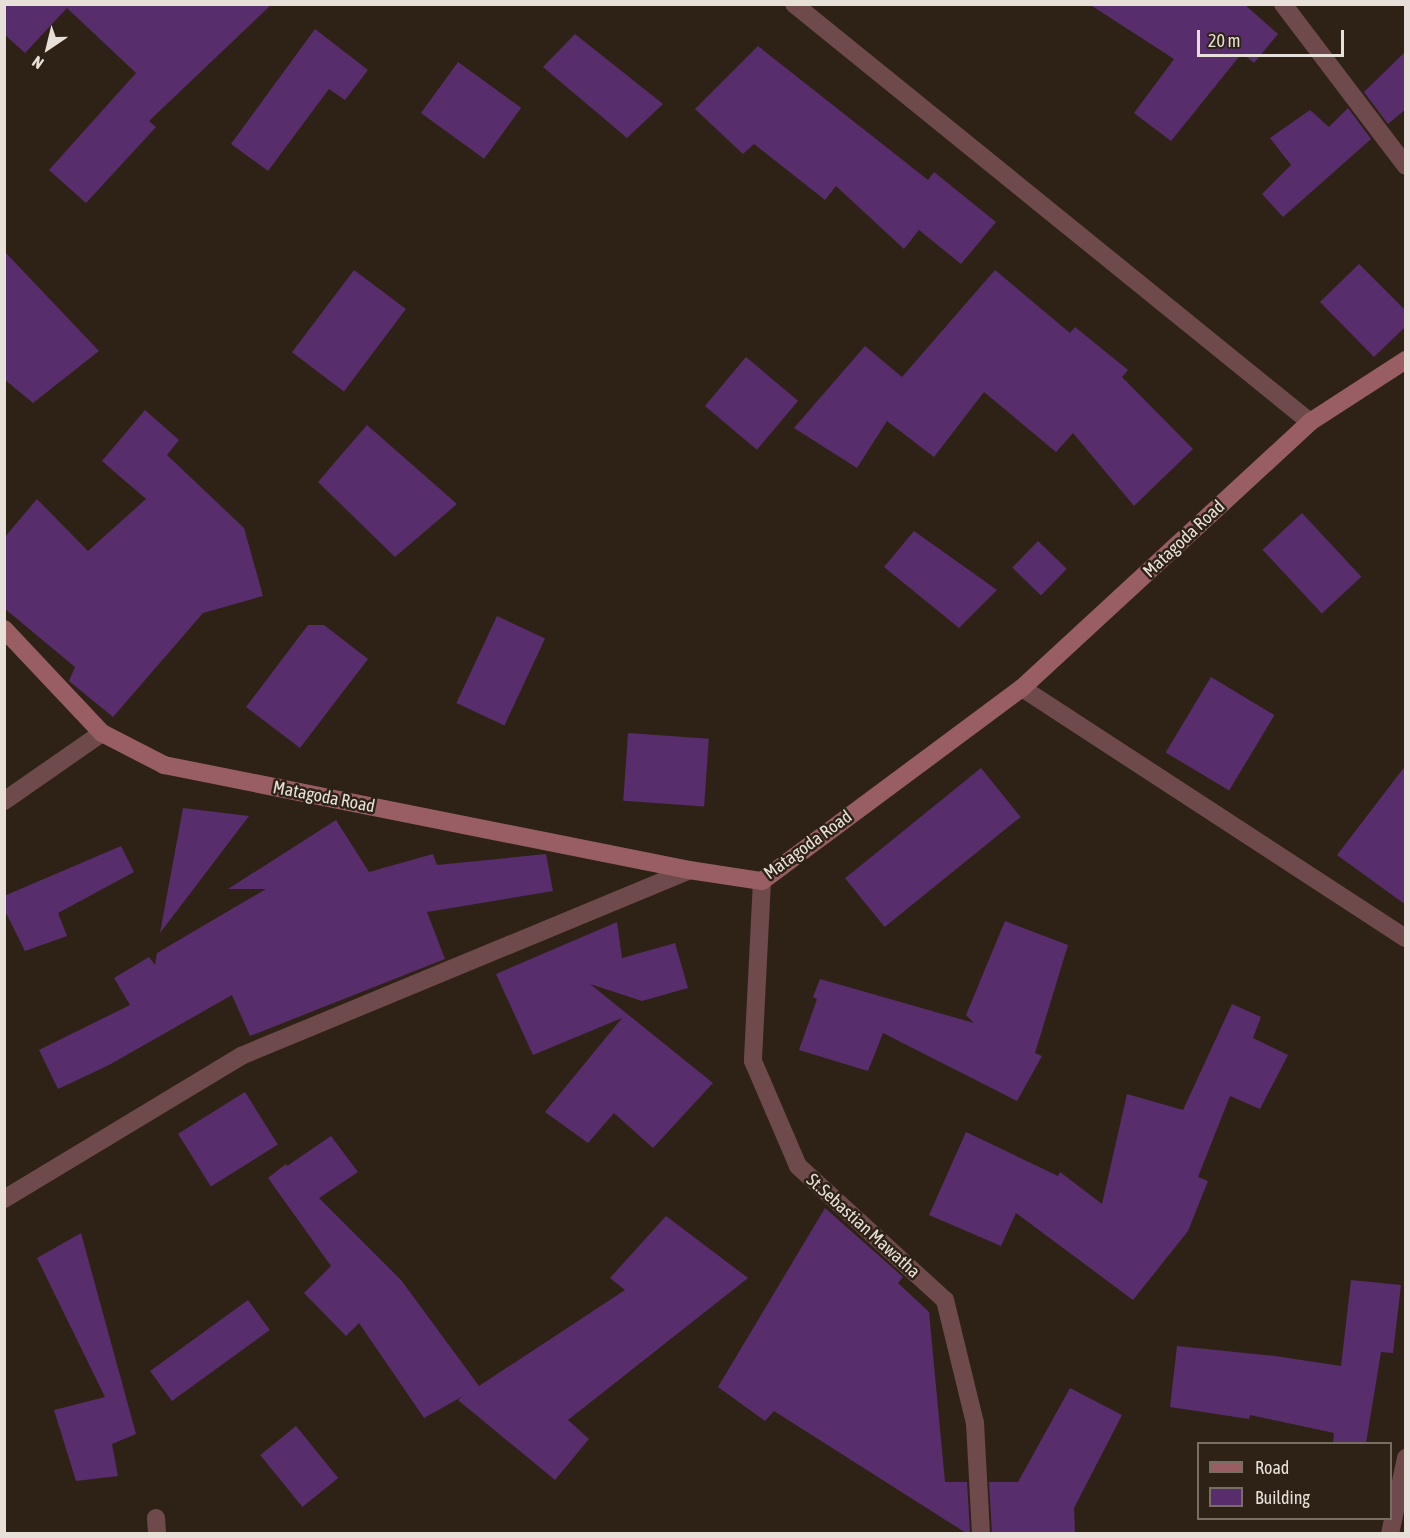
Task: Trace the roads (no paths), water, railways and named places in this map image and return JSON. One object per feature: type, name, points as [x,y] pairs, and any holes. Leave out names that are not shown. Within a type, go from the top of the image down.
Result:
[{"type":"street","points":[[794,4],[1310,422]]},
{"type":"street","points":[[1283,4],[1406,166]]},
{"type":"street","name":"Matagoda Road","points":[[4,629],[102,733],[164,765],[689,870],[762,881],[1022,688],[1310,422],[1406,360]]},
{"type":"street","points":[[1022,688],[1406,938]]},
{"type":"street","points":[[4,801],[102,733]]},
{"type":"street","points":[[4,1199],[241,1056],[689,870]]},
{"type":"street","name":"St.Sebastian Mawatha","points":[[762,881],[753,1061],[798,1166],[945,1300],[975,1423],[981,1533]]},
{"type":"street","points":[[1390,1533],[1406,1458]]}]
